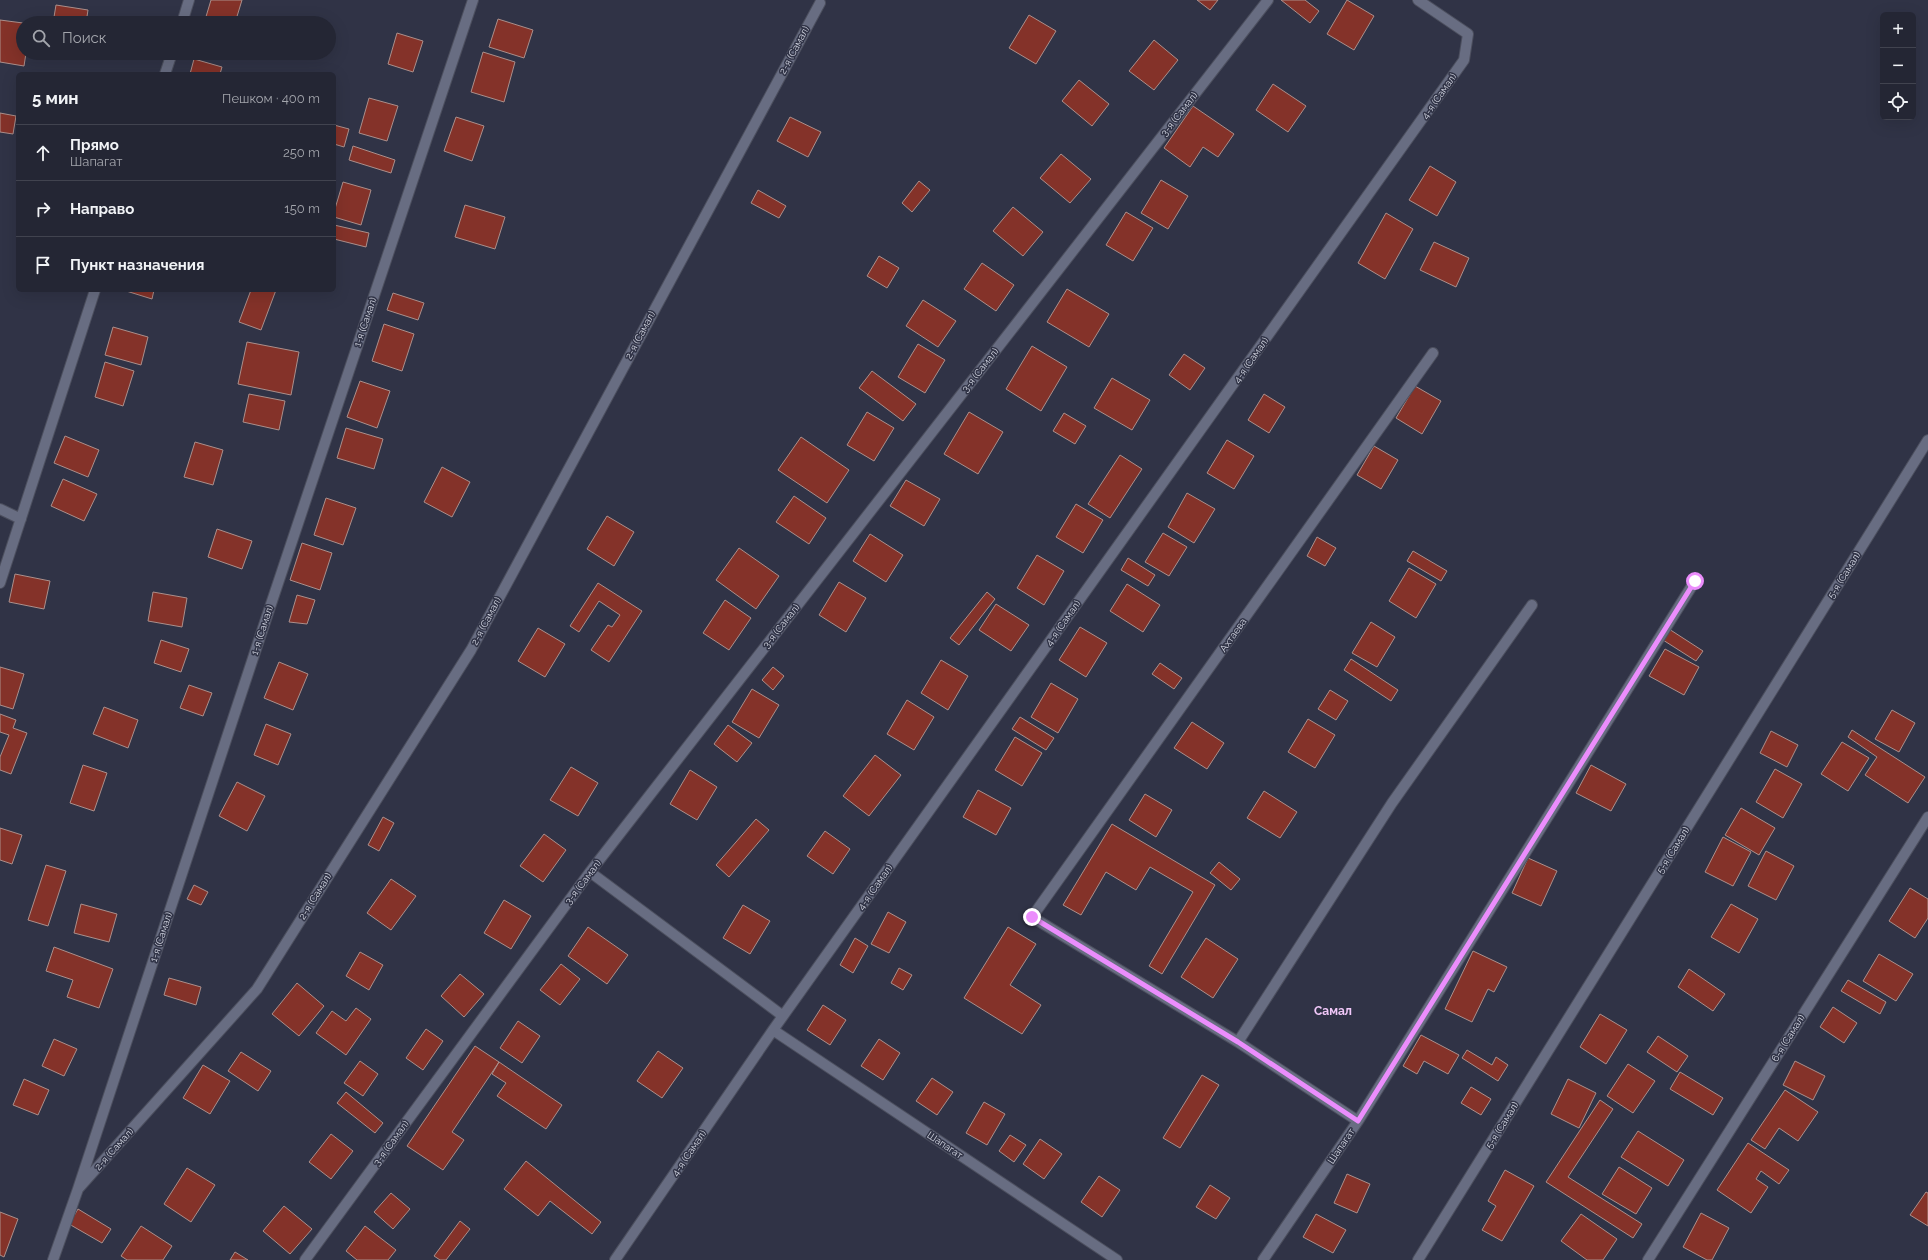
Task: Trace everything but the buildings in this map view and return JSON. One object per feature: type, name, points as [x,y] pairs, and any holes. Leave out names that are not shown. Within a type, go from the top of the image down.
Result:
[{"type":"street","points":[[184,16],[189,0]]},
{"type":"street","name":"1-я (Самал)","points":[[53,1260],[78,1189],[254,653],[473,0]]},
{"type":"street","name":"3-я (Самал)","points":[[305,1260],[590,872],[1268,0]]},
{"type":"street","name":"4-я (Самал)","points":[[616,1260],[773,1030],[1464,60],[1468,34],[1418,0]]},
{"type":"street","name":"2-я (Самал)","points":[[78,1189],[257,989],[471,650],[820,2]]},
{"type":"street","points":[[166,72],[170,60]]},
{"type":"street","points":[[0,583],[94,292]]},
{"type":"street","name":"Ахтаева","points":[[1238,1042],[1032,917],[1433,353]]},
{"type":"street","name":"5-я (Самал)","points":[[1418,1260],[1928,440]]},
{"type":"street","points":[[0,509],[21,519]]},
{"type":"street","name":"Шапагат","points":[[1263,1260],[1358,1121],[1695,581]]},
{"type":"street","points":[[1358,1121],[1238,1042],[1392,803],[1532,605]]},
{"type":"street","name":"6-я (Самал)","points":[[1648,1260],[1928,817]]},
{"type":"street","points":[[590,872],[783,1016]]},
{"type":"street","name":"Шапагат","points":[[773,1030],[1117,1260]]},
{"type":"district","name":"Самал","points":[[1333,1011]]},
{"type":"route","points":[[1032,917],[1238,1042],[1358,1121],[1695,581]]}]
